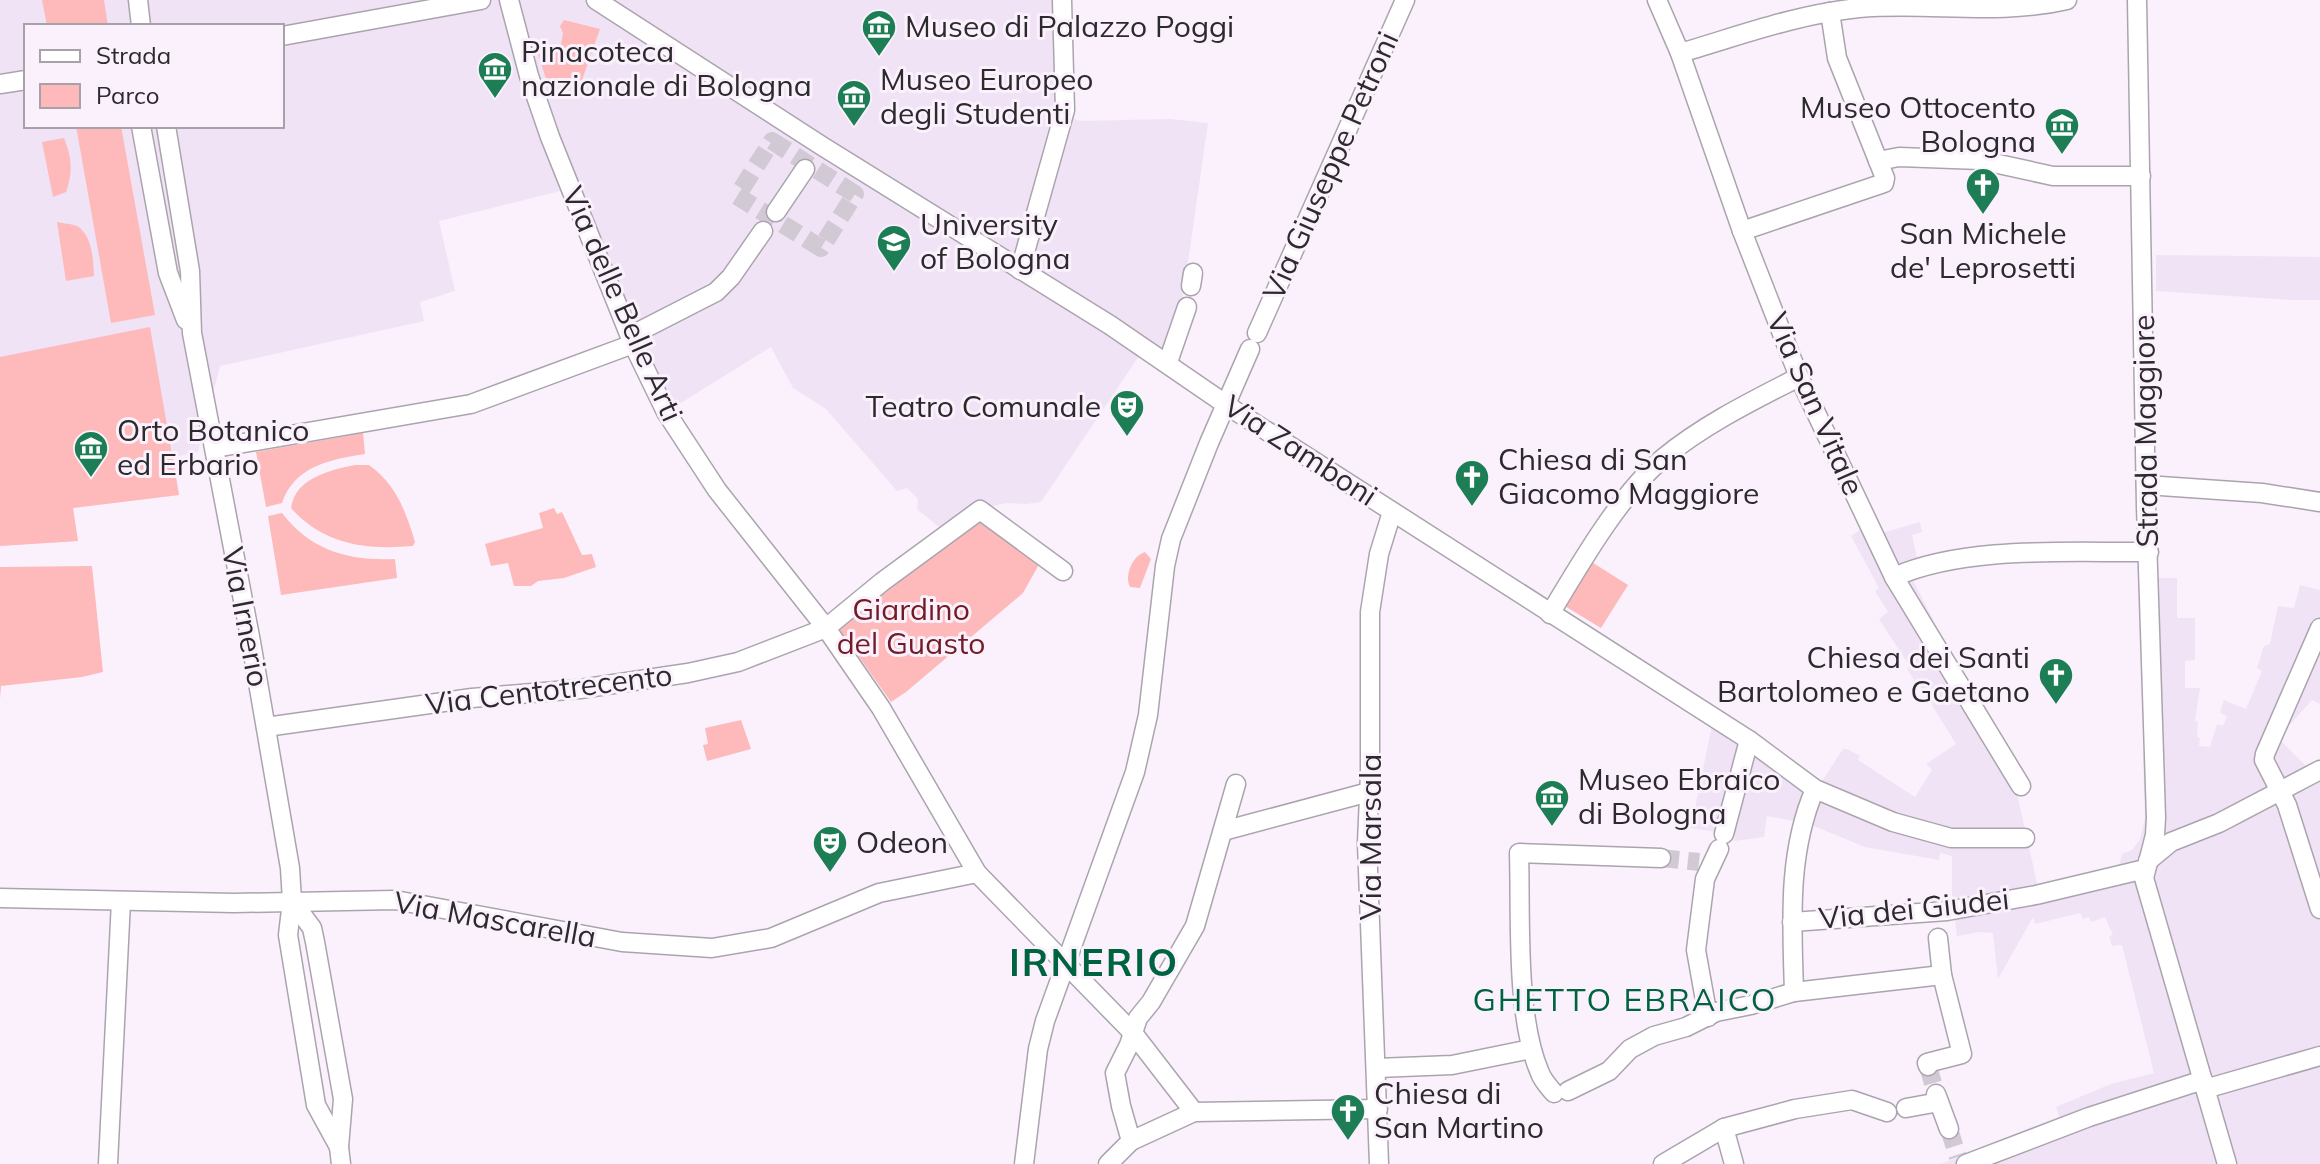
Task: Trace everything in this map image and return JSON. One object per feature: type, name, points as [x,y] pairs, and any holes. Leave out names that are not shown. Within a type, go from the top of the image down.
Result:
[{"type":"street","points":[[138,0],[141,24]]},
{"type":"street","points":[[284,36],[481,0]]},
{"type":"street","name":"Via delle Belle Arti","points":[[509,0],[533,90],[559,161],[632,340],[666,412],[717,490],[826,628],[881,708],[977,873],[1133,1033],[1194,1112]]},
{"type":"street","name":"Via Zamboni","points":[[596,0],[814,157],[1020,270],[1084,318],[1168,362],[1226,405],[1749,740],[1815,789],[1893,822],[1944,837],[2025,838]]},
{"type":"street","points":[[1020,270],[1065,110],[1062,0]]},
{"type":"street","name":"Via Giuseppe Petroni","points":[[1024,1164],[1038,1049],[1132,784],[1148,715],[1168,551],[1175,525],[1405,0]]},
{"type":"street","name":"Via San Vitale","points":[[1657,0],[1680,53],[1742,231],[1799,377],[1894,577],[2021,786]]},
{"type":"street","points":[[1680,53],[1830,12],[1911,7],[2022,9],[2067,0]]},
{"type":"street","name":"Strada Maggiore","points":[[2137,0],[2156,818],[2147,865]]},
{"type":"street","points":[[1742,231],[1881,185],[1885,178],[1837,58],[1830,12]]},
{"type":"street","points":[[0,84],[24,80]]},
{"type":"street","name":"Via Irnerio","points":[[141,128],[168,273],[192,333]]},
{"type":"street","name":"Via Irnerio","points":[[166,128],[190,271],[192,333],[290,868],[292,901],[288,935],[316,1105],[340,1156]]},
{"type":"street","points":[[776,212],[814,157]]},
{"type":"street","points":[[1878,161],[1899,157],[1980,160],[2044,175],[2141,176]]},
{"type":"street","points":[[215,448],[471,404],[632,340],[716,292],[731,277],[763,231]]},
{"type":"street","points":[[1168,362],[1187,307]]},
{"type":"street","points":[[1550,614],[1621,504],[1661,460],[1719,419],[1799,377]]},
{"type":"street","points":[[2146,485],[2262,493],[2320,502]]},
{"type":"street","name":"Via Centotrecento","points":[[266,727],[472,698],[580,689],[688,673],[738,662],[826,628],[882,582],[980,510],[1063,571]]},
{"type":"street","name":"Via Marsala","points":[[1379,1164],[1367,843],[1370,612],[1379,554],[1392,512]]},
{"type":"street","points":[[1894,577],[1919,566],[1960,559],[2083,552],[2149,552]]},
{"type":"street","points":[[2320,628],[2264,760],[2281,791],[2320,909]]},
{"type":"street","points":[[1708,1017],[1696,950],[1705,879],[1749,740]]},
{"type":"street","points":[[2227,1164],[2144,878],[2147,865],[2171,842],[2219,823],[2315,773]]},
{"type":"street","points":[[1131,1141],[1115,1073],[1138,1018],[1151,1002],[1195,926],[1236,784]]},
{"type":"street","points":[[1794,992],[1792,922],[1796,851],[1815,789]]},
{"type":"street","points":[[1223,831],[1369,792]]},
{"type":"street","points":[[1661,858],[1519,853],[1522,982],[1531,1049],[1541,1077],[1561,1092],[1609,1071],[1630,1049],[1654,1036],[1716,1012],[1794,992],[1942,975]]},
{"type":"street","name":"Via dei Giudei","points":[[1792,922],[1937,924],[2147,865]]},
{"type":"street","name":"Via Mascarella","points":[[0,898],[234,903],[395,900],[622,942],[712,948],[771,938],[879,893],[977,873]]},
{"type":"street","points":[[108,1164],[121,901]]},
{"type":"street","name":"Via Irnerio","points":[[292,901],[312,928],[315,942],[343,1099],[340,1156]]},
{"type":"street","points":[[1928,1066],[1927,1063],[1962,1054],[1942,975],[1937,924]]},
{"type":"street","points":[[1377,1068],[1452,1065],[1531,1049]]},
{"type":"street","points":[[1962,1162],[1999,1158],[2075,1122],[2204,1084],[2320,1056]]},
{"type":"street","points":[[1906,1108],[1938,1098],[1949,1129]]},
{"type":"street","points":[[1663,1164],[1724,1128],[1795,1109],[1852,1100],[1887,1112]]},
{"type":"street","points":[[1108,1164],[1131,1141],[1194,1112],[1378,1109]]},
{"type":"street","points":[[1724,1128],[1734,1164]]},
{"type":"shaded area","name":"University of Bologna","points":[[0,0],[1062,0],[1064,113],[1079,121],[1170,119],[1208,123],[1182,304],[1166,352],[1145,347],[1041,502],[988,507],[945,532],[917,509],[918,499],[907,488],[897,491],[826,409],[793,388],[771,347],[676,406],[658,401],[564,190],[439,221],[455,291],[420,302],[424,321],[220,366],[198,452],[174,457],[179,495],[73,508],[78,541],[0,546]]},
{"type":"shaded area","points":[[2156,255],[2320,257],[2320,300],[2156,291]]},
{"type":"shaded area","points":[[1920,522],[1922,532],[1912,535],[1918,562],[1910,574],[1955,663],[1986,708],[2029,782],[2016,789],[2039,892],[2117,875],[2122,854],[2132,850],[2140,839],[2145,818],[2144,578],[2177,578],[2177,618],[2195,618],[2195,660],[2185,661],[2185,688],[2200,688],[2195,721],[2198,722],[2197,737],[2200,738],[2199,746],[2210,747],[2217,724],[2223,726],[2227,716],[2220,713],[2224,700],[2246,709],[2262,671],[2257,668],[2264,646],[2270,644],[2278,606],[2294,608],[2300,585],[2320,590],[2320,704],[2312,700],[2278,738],[2306,766],[2320,759],[2320,1164],[1941,1164],[2060,1119],[2056,1107],[2111,1084],[2154,1073],[2122,945],[2112,946],[2109,936],[2113,935],[2105,917],[2091,922],[2089,917],[2083,919],[2080,913],[2035,924],[2033,917],[1998,979],[1993,933],[1957,936],[1952,896],[1952,856],[1940,853],[1939,860],[1865,847],[1809,824],[1767,816],[1764,837],[1734,841],[1735,835],[1691,828],[1712,725],[1820,784],[1843,749],[1847,749],[1860,756],[1858,760],[1915,797],[1932,770],[1926,764],[1956,744],[1879,619],[1888,612],[1875,591],[1879,588],[1851,536],[1863,528],[1882,533]]},
{"type":"green space","points":[[42,0],[104,0],[108,24],[47,24]]},
{"type":"green space","points":[[564,20],[600,29],[581,83],[548,85],[538,54],[543,47],[561,44],[563,33],[560,26]]},
{"type":"green space","points":[[76,128],[121,128],[155,315],[111,323]]},
{"type":"green space","points":[[64,138],[70,159],[70,178],[66,192],[53,197],[42,142]]},
{"type":"green space","points":[[57,222],[82,230],[91,249],[94,276],[66,281]]},
{"type":"green space","points":[[150,327],[179,495],[73,508],[78,541],[0,546],[0,357]]},
{"type":"green space","points":[[363,433],[365,454],[316,466],[295,480],[282,503],[266,507],[256,452]]},
{"type":"green space","points":[[355,465],[369,465],[393,490],[408,520],[415,542],[413,546],[379,547],[347,542],[317,530],[291,508],[299,489],[306,483],[325,473]]},
{"type":"green space","points":[[554,508],[557,514],[562,512],[582,555],[592,554],[596,567],[564,578],[538,581],[531,586],[514,586],[508,563],[491,566],[485,544],[543,528],[539,513]]},
{"type":"green space","points":[[282,513],[305,536],[332,551],[362,558],[395,559],[397,578],[281,595],[268,516]]},
{"type":"green space","name":"Giardino del Guasto","points":[[981,517],[1042,559],[1023,593],[891,702],[837,626]]},
{"type":"green space","points":[[1145,552],[1151,559],[1140,588],[1130,587],[1130,567]]},
{"type":"green space","points":[[1590,561],[1628,585],[1601,628],[1563,605]]},
{"type":"green space","points":[[92,566],[103,672],[1,686],[0,699],[0,567]]},
{"type":"green space","points":[[741,720],[751,749],[707,761],[703,745],[708,744],[705,728]]},
{"type":"tunnel","points":[[772,141],[855,194],[821,248],[737,196],[772,141]]},
{"type":"tunnel","points":[[1661,858],[1699,862]]},
{"type":"tunnel","points":[[1928,1066],[1936,1094]]},
{"type":"tunnel","points":[[1949,1129],[1958,1157]]},
{"type":"place","name":"Museo di Palazzo Poggi","points":[[879,58]]},
{"type":"place","name":"Pinacoteca nazionale di Bologna","points":[[495,100]]},
{"type":"place","name":"Museo Europeo degli Studenti","points":[[854,128]]},
{"type":"place","name":"Museo Ottocento Bologna","points":[[2062,156]]},
{"type":"place","name":"San Michele de' Leprosetti","points":[[1983,216]]},
{"type":"place","name":"University of Bologna","points":[[894,273]]},
{"type":"place","name":"Teatro Comunale","points":[[1127,438]]},
{"type":"place","name":"Orto Botanico ed Erbario","points":[[91,479]]},
{"type":"place","name":"Chiesa di San Giacomo Maggiore","points":[[1472,508]]},
{"type":"place","name":"Chiesa dei Santi Bartolomeo e Gaetano","points":[[2056,706]]},
{"type":"place","name":"Museo Ebraico di Bologna","points":[[1552,828]]},
{"type":"place","name":"Odeon","points":[[830,874]]},
{"type":"place","name":"Chiesa di San Martino","points":[[1348,1142]]},
{"type":"district","name":"IRNERIO","points":[[1094,963]]},
{"type":"district","name":"GHETTO EBRAICO","points":[[1625,1000]]}]
